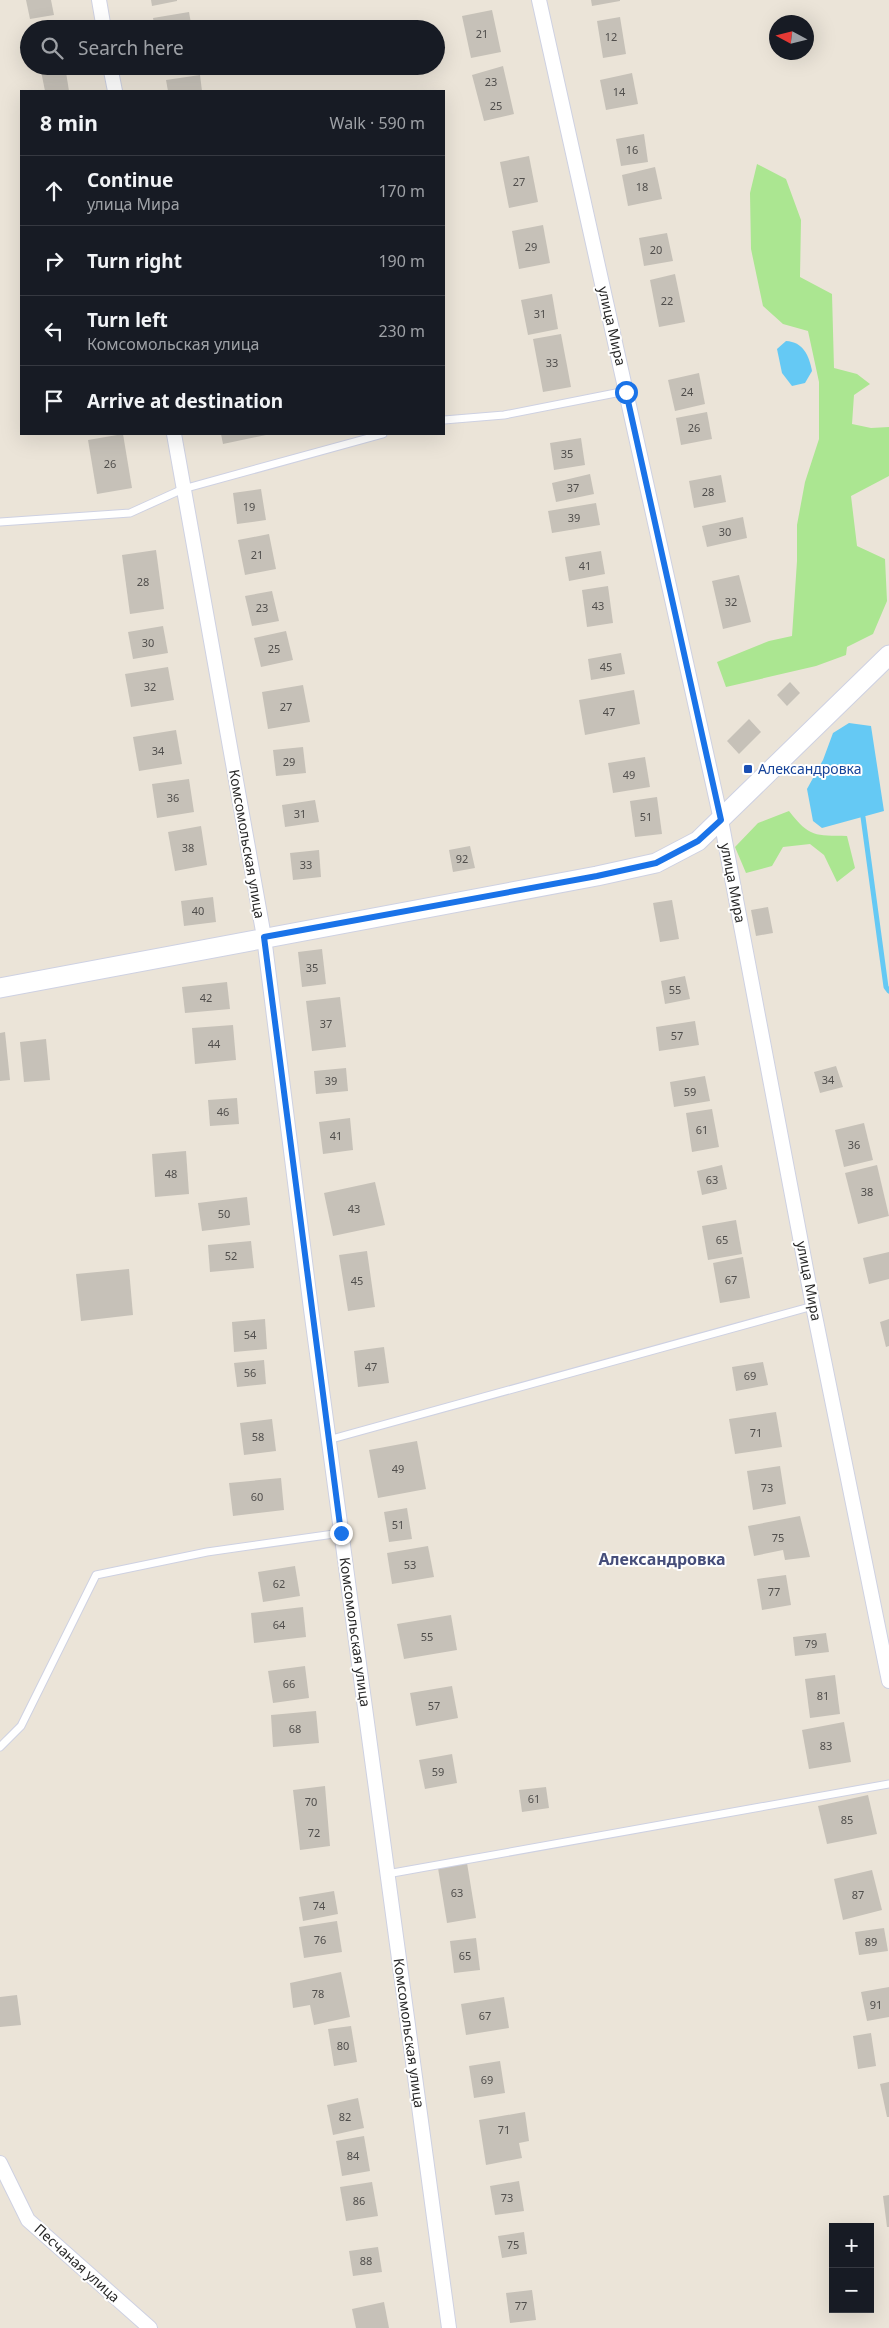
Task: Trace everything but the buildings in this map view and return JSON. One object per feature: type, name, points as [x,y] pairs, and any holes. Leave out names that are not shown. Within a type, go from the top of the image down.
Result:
[{"type":"main road","points":[[0,988],[597,876],[656,863],[698,841],[889,655]]},
{"type":"street","points":[[99,0],[102,20]]},
{"type":"street","name":"улица Мира","points":[[539,0],[721,820],[813,1306],[889,1682]]},
{"type":"street","points":[[112,75],[115,90]]},
{"type":"street","name":"Комсомольская улица","points":[[174,435],[264,937],[328,1440],[449,2328]]},
{"type":"street","name":"Песчаная улица","points":[[0,2163],[28,2220],[150,2328]]},
{"type":"lane","points":[[445,420],[504,415],[626,392]]},
{"type":"lane","points":[[0,522],[130,513],[183,489],[379,435]]},
{"type":"lane","points":[[328,1440],[813,1306]]},
{"type":"lane","points":[[0,1747],[21,1726],[96,1575],[206,1552],[341,1533]]},
{"type":"lane","points":[[387,1874],[889,1784]]},
{"type":"green space","points":[[757,164],[786,179],[801,220],[800,277],[832,294],[834,368],[857,374],[870,384],[854,395],[852,424],[871,428],[889,427],[889,476],[851,496],[857,546],[885,559],[887,601],[873,634],[847,647],[846,655],[816,666],[726,687],[717,662],[769,641],[792,636],[797,561],[797,525],[805,482],[819,439],[819,382],[808,331],[783,324],[763,306],[751,249],[750,193]]},
{"type":"green space","points":[[789,811],[808,831],[820,835],[847,836],[855,868],[837,882],[824,855],[810,844],[783,847],[772,866],[746,873],[735,847],[758,823]]},
{"type":"water","points":[[786,341],[797,344],[807,355],[812,371],[805,383],[792,386],[782,373],[777,349]]},
{"type":"water","points":[[849,723],[871,726],[884,811],[822,828],[813,821],[807,789],[823,760],[833,733]]},
{"type":"waterway","points":[[863,817],[886,987],[889,991]]},
{"type":"place","name":"Александровка","points":[[748,769]]},
{"type":"district","name":"Александровка","points":[[662,1559]]},
{"type":"route","points":[[341,1533],[264,937],[597,876],[656,863],[698,841],[721,820],[626,392]]}]
